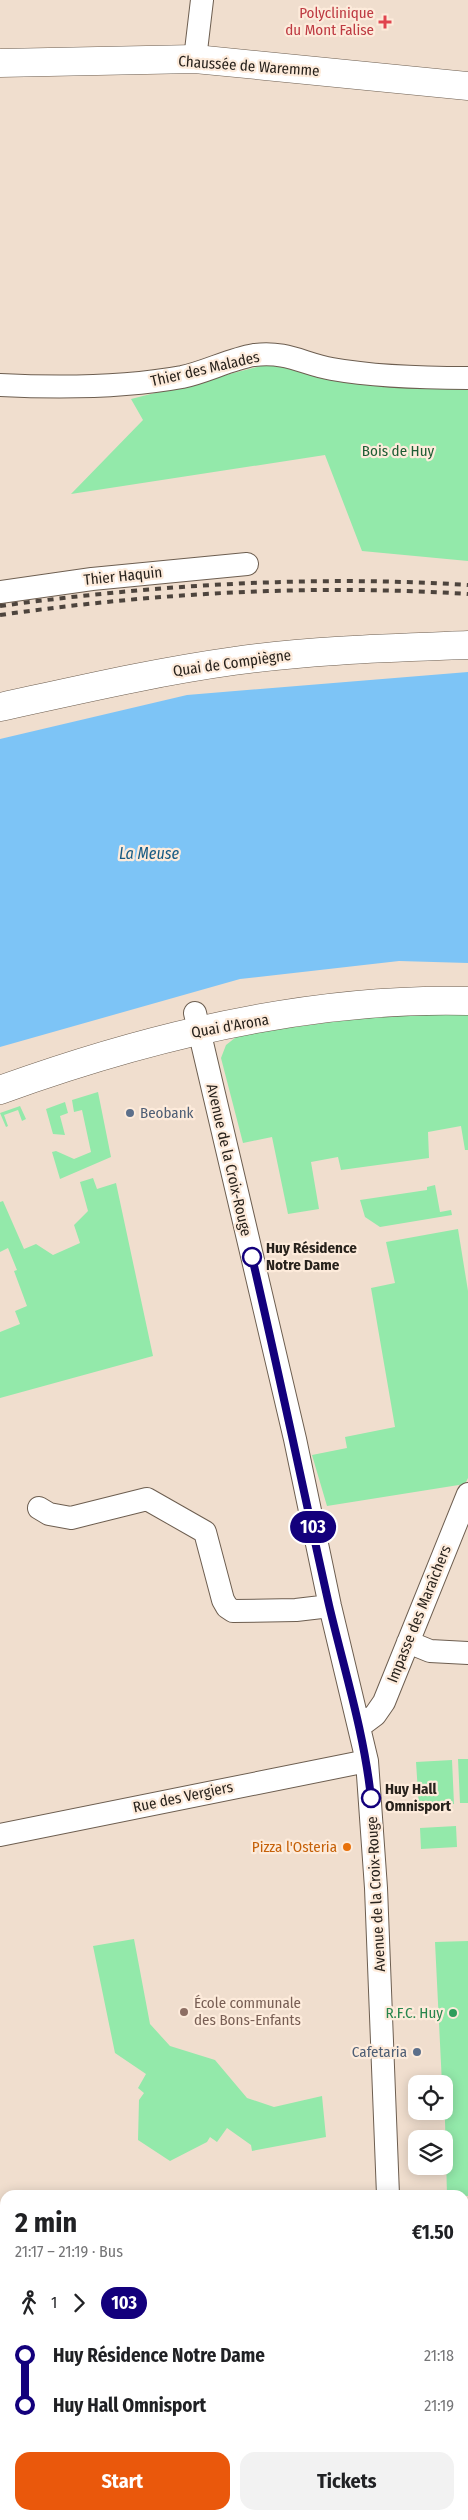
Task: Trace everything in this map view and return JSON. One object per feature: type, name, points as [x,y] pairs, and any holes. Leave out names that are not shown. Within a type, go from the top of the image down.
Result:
[{"type":"main road","name":"Chaussée de Waremme","points":[[0,63],[195,59],[468,86]]},
{"type":"main road","name":"Quai de Compiègne","points":[[0,708],[144,675],[234,661],[321,651],[468,645]]},
{"type":"main road","name":"Quai d'Arona","points":[[0,1090],[130,1047],[197,1022],[284,997],[430,982],[468,982]]},
{"type":"main road","name":"Quai d'Arona","points":[[0,1070],[76,1046],[197,1022],[336,1008],[440,1000],[468,1001]]},
{"type":"street","points":[[195,59],[202,0]]},
{"type":"street","name":"Thier des Malades","points":[[0,385],[37,387],[135,384],[184,376],[254,355],[290,355],[330,369],[417,378],[468,378]]},
{"type":"street","name":"Thier Haquin","points":[[0,592],[92,579],[247,564]]},
{"type":"street","name":"Avenue de la Croix-Rouge","points":[[197,1022],[295,1439],[330,1606],[367,1761],[373,1818],[377,1898],[388,2190]]},
{"type":"street","name":"Impasse des Maraîchers","points":[[359,1727],[375,1715],[384,1702],[468,1494]]},
{"type":"street","points":[[39,1508],[60,1518],[71,1518],[140,1500],[152,1501],[205,1532],[223,1600],[227,1607],[233,1611],[296,1610],[330,1606]]},
{"type":"street","points":[[408,1642],[430,1651],[468,1653]]},
{"type":"street","name":"Rue des Vergiers","points":[[0,1835],[367,1761]]},
{"type":"green space","name":"Bois de Huy","points":[[277,362],[468,382],[468,561],[362,551],[325,455],[71,494],[143,420],[131,399]]},
{"type":"green space","points":[[468,1013],[468,1150],[465,1150],[461,1126],[428,1132],[429,1158],[341,1170],[338,1157],[311,1162],[319,1209],[288,1214],[272,1137],[243,1143],[221,1058],[226,1045],[240,1034],[385,1015]]},
{"type":"green space","points":[[98,1092],[111,1157],[60,1179],[52,1152],[56,1151],[74,1159],[91,1152],[82,1110],[74,1112],[72,1100]]},
{"type":"green space","points":[[65,1102],[68,1113],[60,1116],[65,1135],[53,1134],[46,1109]]},
{"type":"green space","points":[[20,1106],[26,1119],[22,1121],[18,1110],[4,1115],[8,1126],[6,1127],[0,1113]]},
{"type":"green space","points":[[93,1178],[97,1189],[116,1183],[153,1356],[0,1398],[0,1332],[20,1324],[15,1311],[27,1306],[14,1271],[17,1270],[8,1248],[0,1252],[0,1202],[3,1201],[24,1249],[36,1244],[53,1255],[80,1243],[74,1225],[88,1211],[80,1182]]},
{"type":"green space","points":[[435,1185],[440,1212],[451,1210],[452,1215],[380,1227],[365,1217],[360,1200],[427,1190],[427,1187]]},
{"type":"green space","points":[[458,1229],[468,1291],[468,1478],[465,1484],[327,1506],[312,1455],[347,1448],[345,1437],[395,1427],[371,1288],[395,1283],[386,1242]]},
{"type":"green space","points":[[458,1759],[468,1759],[468,1803],[460,1803]]},
{"type":"green space","points":[[452,1760],[454,1804],[419,1807],[416,1762]]},
{"type":"green space","points":[[456,1826],[457,1847],[421,1849],[420,1828]]},
{"type":"green space","points":[[134,1939],[150,2024],[170,2046],[215,2060],[247,2098],[274,2107],[322,2096],[326,2137],[252,2151],[251,2145],[227,2128],[217,2142],[210,2137],[207,2142],[170,2161],[138,2140],[139,2100],[144,2093],[138,2088],[146,2074],[115,2053],[93,1946]]},
{"type":"green space","name":"R.F.C. Huy","points":[[468,1941],[468,2190],[447,2190],[446,2175],[453,2175],[453,2130],[445,2130],[445,2120],[453,2120],[453,2075],[442,2075],[435,1942]]},
{"type":"water","name":"La Meuse","points":[[468,672],[468,963],[399,961],[240,979],[0,1047],[0,739],[187,695]]},
{"type":"railway","points":[[0,606],[116,592],[233,584],[351,581],[468,585]]},
{"type":"railway","points":[[0,615],[116,601],[233,592],[351,590],[468,594]]},
{"type":"bus line","name":"103","points":[[252,1257],[295,1439],[342,1662],[367,1761],[371,1798]]},
{"type":"place","name":"Polyclinique du Mont Falise","points":[[385,22]]},
{"type":"place","name":"Beobank","points":[[130,1113]]},
{"type":"place","name":"Huy Résidence Notre Dame","points":[[252,1257]]},
{"type":"place","name":"Huy Hall Omnisport","points":[[371,1798]]},
{"type":"place","name":"Pizza l'Osteria","points":[[347,1847]]},
{"type":"place","name":"École communale des Bons-Enfants","points":[[184,2012]]},
{"type":"place","name":"R.F.C. Huy","points":[[453,2013]]},
{"type":"place","name":"Cafetaria","points":[[417,2052]]}]
